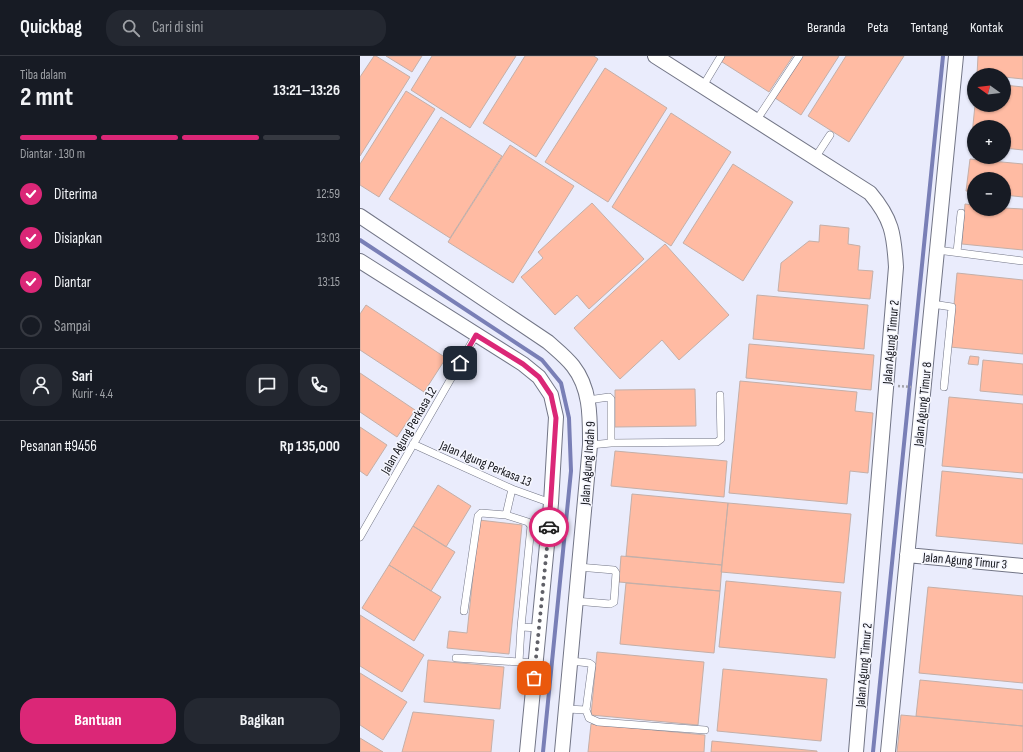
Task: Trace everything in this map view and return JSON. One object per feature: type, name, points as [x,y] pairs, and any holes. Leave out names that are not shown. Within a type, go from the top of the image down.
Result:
[{"type":"street","name":"Jalan Agung Timur 2","points":[[655,56],[870,193],[880,205],[892,230],[895,243],[896,268],[856,752]]},
{"type":"street","name":"Jalan Agung Timur 8","points":[[888,752],[956,56]]},
{"type":"street","name":"Jalan Agung Indah 9","points":[[360,216],[548,342],[575,368],[582,382],[590,410],[590,445],[562,752]]},
{"type":"street","points":[[360,261],[523,364],[539,377],[551,395],[556,418],[551,503],[527,752]]},
{"type":"street","name":"Jalan Agung Timur 3","points":[[907,555],[1023,566]]},
{"type":"lane","points":[[703,86],[721,56]]},
{"type":"lane","points":[[756,121],[799,56]]},
{"type":"lane","points":[[815,158],[830,135]]},
{"type":"lane","points":[[957,252],[961,213]]},
{"type":"lane","points":[[937,250],[1023,261]]},
{"type":"lane","points":[[932,304],[952,307],[944,387]]},
{"type":"lane","name":"Jalan Agung Perkasa 12","points":[[360,536],[476,335]]},
{"type":"lane","points":[[590,445],[611,443],[717,442],[721,439],[720,395]]},
{"type":"lane","points":[[588,400],[609,397],[611,399],[611,443]]},
{"type":"lane","name":"Jalan Agung Perkasa 13","points":[[413,444],[512,489],[551,503]]},
{"type":"lane","points":[[506,515],[512,489]]},
{"type":"lane","points":[[464,611],[478,516],[482,513],[506,515],[528,522],[531,526],[519,662]]},
{"type":"lane","points":[[575,600],[610,604],[614,602],[616,573],[614,570],[578,567]]},
{"type":"lane","points":[[521,627],[539,628]]},
{"type":"lane","points":[[456,658],[536,663]]},
{"type":"lane","points":[[570,661],[589,663],[592,665],[586,710],[589,718],[598,722],[705,730]]},
{"type":"lane","points":[[567,709],[586,710]]},
{"type":"path","points":[[904,386],[913,387]]},
{"type":"shaded area","points":[[360,56],[1023,56],[1023,752],[360,752]]},
{"type":"building","points":[[374,56],[410,77],[360,156],[360,77]]},
{"type":"building","points":[[386,56],[422,56],[412,72]]},
{"type":"building","points":[[432,56],[516,56],[470,128],[411,90]]},
{"type":"building","points":[[525,56],[594,56],[598,59],[536,157],[483,123]]},
{"type":"building","points":[[722,56],[793,56],[769,92],[719,60]]},
{"type":"building","points":[[802,56],[839,56],[801,115],[775,98]]},
{"type":"building","points":[[846,56],[904,56],[849,142],[808,116]]},
{"type":"building","points":[[978,56],[1023,56],[1023,79],[1011,78],[1011,68],[977,68]]},
{"type":"building","points":[[605,68],[667,108],[608,202],[545,162]]},
{"type":"building","points":[[1011,86],[1023,87],[1023,150],[1011,149],[1011,120],[974,120],[974,112],[1011,112]]},
{"type":"building","points":[[406,91],[435,109],[379,197],[360,185],[360,164]]},
{"type":"building","points":[[671,113],[731,152],[671,246],[612,207]]},
{"type":"building","points":[[441,117],[502,156],[450,238],[389,199]]},
{"type":"building","points":[[510,145],[574,186],[513,283],[448,242]]},
{"type":"building","points":[[733,164],[793,202],[743,281],[683,243]]},
{"type":"building","points":[[969,164],[1023,164],[1023,197],[1011,196],[1011,172],[968,172]]},
{"type":"building","points":[[592,203],[644,259],[589,309],[577,295],[555,315],[521,277],[543,258],[538,252]]},
{"type":"building","points":[[965,204],[967,204],[967,216],[1011,216],[1011,208],[1023,209],[1023,250],[962,244]]},
{"type":"building","points":[[820,225],[849,228],[848,244],[860,246],[858,270],[873,271],[870,299],[778,291],[781,263],[809,241],[819,242]]},
{"type":"building","points":[[665,244],[729,315],[679,360],[662,340],[620,379],[574,328]]},
{"type":"building","points":[[957,273],[1023,280],[1023,354],[950,347]]},
{"type":"building","points":[[757,295],[868,305],[864,349],[753,339]]},
{"type":"building","points":[[366,305],[446,358],[424,392],[360,350],[360,314]]},
{"type":"building","points":[[749,344],[874,355],[871,390],[746,378]]},
{"type":"building","points":[[970,356],[979,357],[978,365],[968,364]]},
{"type":"building","points":[[983,360],[1023,364],[1023,395],[980,391]]},
{"type":"building","points":[[360,373],[415,410],[397,437],[360,412]]},
{"type":"building","points":[[740,381],[857,392],[855,411],[873,413],[868,473],[850,471],[847,504],[729,493]]},
{"type":"building","points":[[695,389],[696,426],[615,427],[615,390]]},
{"type":"building","points":[[949,397],[1023,404],[1023,473],[942,466]]},
{"type":"building","points":[[360,427],[387,445],[367,476],[360,471]]},
{"type":"building","points":[[615,451],[727,461],[724,497],[611,486]]},
{"type":"building","points":[[942,471],[1023,479],[1023,544],[936,536]]},
{"type":"building","points":[[438,485],[471,506],[446,547],[413,526]]},
{"type":"building","points":[[632,494],[728,503],[722,565],[626,556]]},
{"type":"building","points":[[728,503],[851,514],[844,583],[721,572]]},
{"type":"building","points":[[479,520],[522,525],[509,654],[447,648],[449,631],[467,633]]},
{"type":"building","points":[[413,526],[455,552],[431,591],[389,565]]},
{"type":"building","points":[[621,556],[722,565],[720,591],[619,582]]},
{"type":"building","points":[[389,565],[441,597],[414,641],[362,608]]},
{"type":"building","points":[[726,581],[841,592],[835,658],[719,647]]},
{"type":"building","points":[[626,583],[720,591],[714,653],[620,644]]},
{"type":"building","points":[[928,587],[1023,596],[1023,683],[919,673]]},
{"type":"building","points":[[360,615],[424,655],[402,692],[360,666]]},
{"type":"building","points":[[597,652],[704,662],[698,725],[591,715]]},
{"type":"building","points":[[428,660],[504,667],[500,709],[424,702]]},
{"type":"building","points":[[723,669],[827,679],[821,741],[717,731]]},
{"type":"building","points":[[360,673],[407,702],[383,740],[360,725]]},
{"type":"building","points":[[920,680],[1023,690],[1023,726],[916,716]]},
{"type":"building","points":[[413,712],[494,720],[491,752],[402,752]]},
{"type":"building","points":[[901,715],[1023,726],[1023,752],[897,752]]},
{"type":"building","points":[[591,724],[705,735],[704,752],[588,752]]},
{"type":"building","points":[[360,738],[383,752],[360,752]]},
{"type":"building","points":[[712,741],[817,751],[817,752],[711,752]]},
{"type":"waterway","points":[[873,752],[943,56]]},
{"type":"waterway","points":[[360,240],[542,360],[561,383],[569,418],[571,471],[543,752]]},
{"type":"way so far","points":[[534,678],[549,527]]},
{"type":"route","points":[[460,363],[476,335],[523,364],[539,377],[551,395],[556,418],[549,527]]}]
